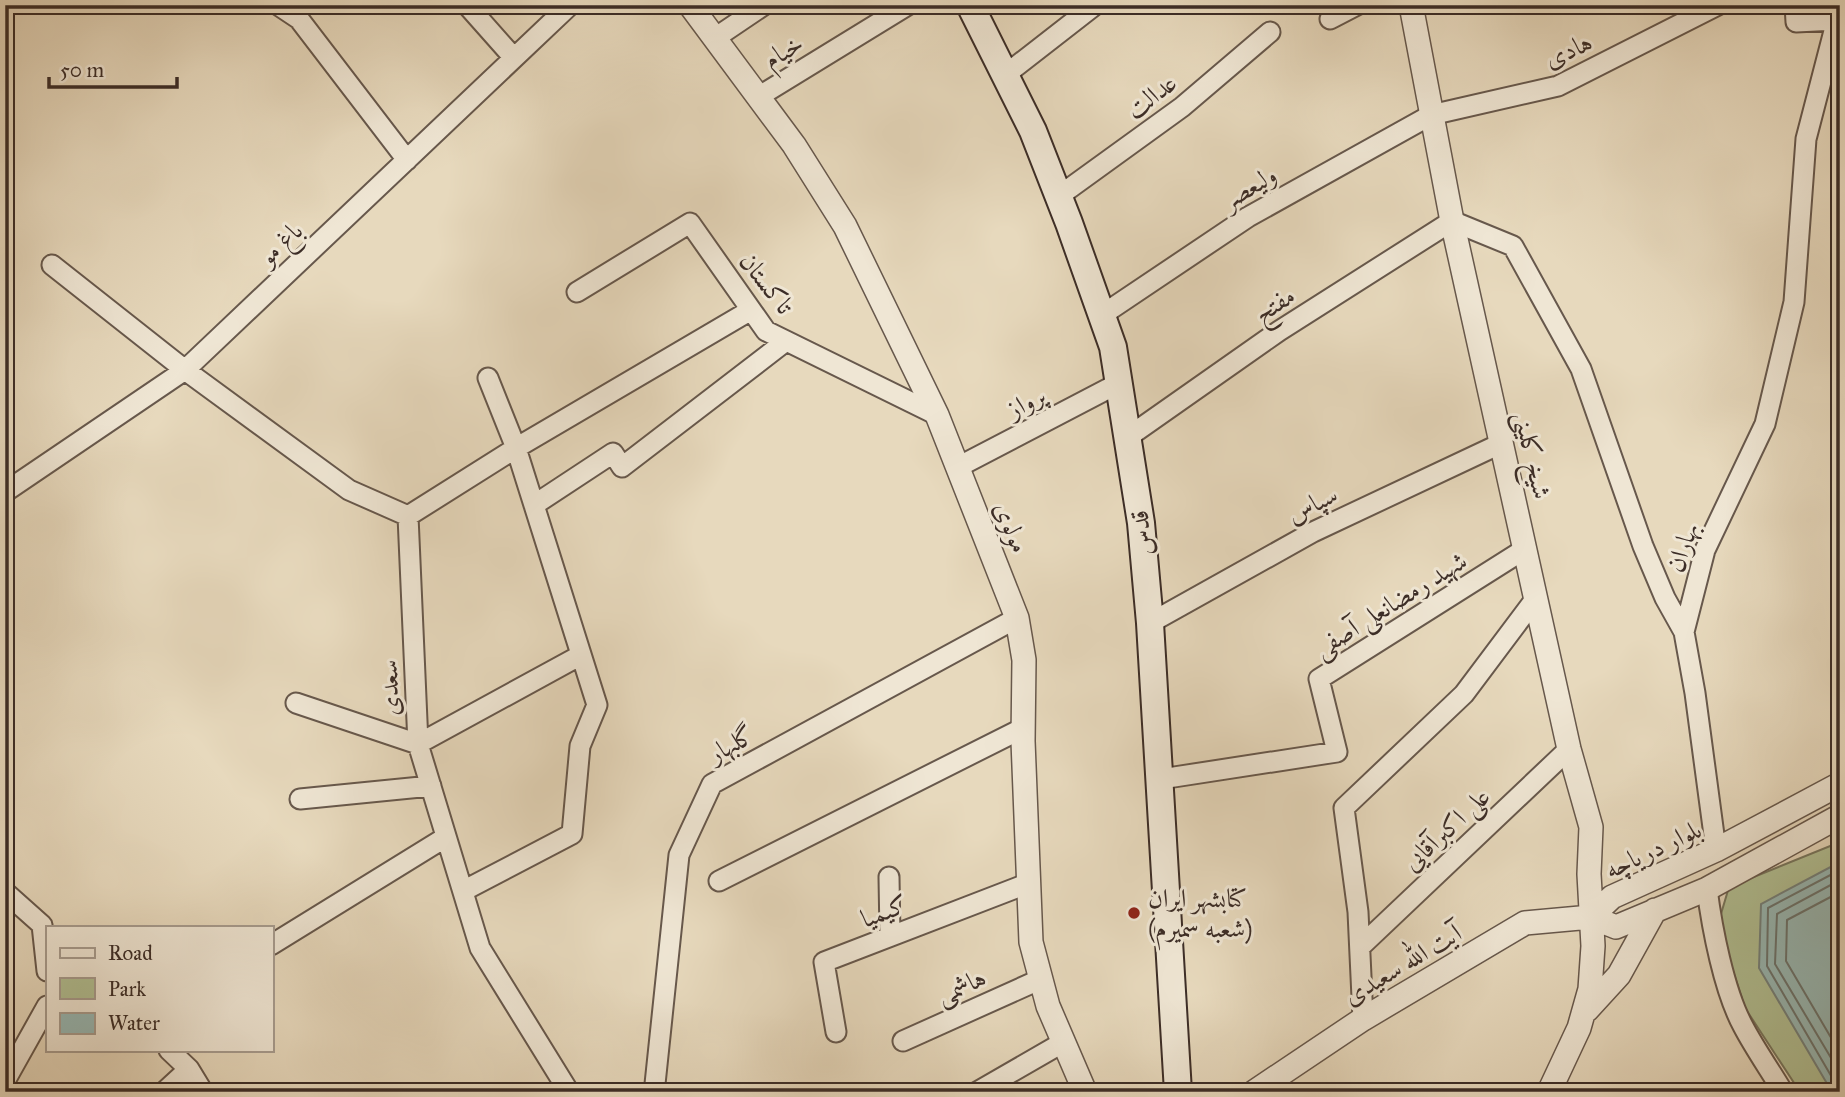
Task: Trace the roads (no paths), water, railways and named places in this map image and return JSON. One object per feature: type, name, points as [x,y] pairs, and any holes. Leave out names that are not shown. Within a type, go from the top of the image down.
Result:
[{"type":"main road","name":"قدس","points":[[970,5],[1033,131],[1113,347],[1141,523],[1150,623],[1178,1092]]},
{"type":"street","points":[[278,5],[299,19],[407,160]]},
{"type":"street","points":[[467,5],[514,58]]},
{"type":"street","name":"باغ مو","points":[[5,492],[185,370],[570,5]]},
{"type":"street","name":"مولوی","points":[[690,5],[794,145],[845,226],[937,415],[1017,618],[1024,660],[1023,728],[1031,942],[1048,1006],[1085,1092]]},
{"type":"street","points":[[715,38],[764,5]]},
{"type":"street","name":"خیام","points":[[758,97],[908,5]]},
{"type":"street","points":[[1005,75],[1095,5]]},
{"type":"street","points":[[1330,19],[1357,5]]},
{"type":"street","name":"شیخ کلینی","points":[[1410,5],[1452,221],[1535,598],[1569,749],[1591,827],[1589,874],[1592,946],[1590,989],[1583,1015]]},
{"type":"street","name":"هادی","points":[[1431,115],[1558,86],[1718,5]]},
{"type":"street","points":[[1795,5],[1796,22],[1838,14]]},
{"type":"street","name":"بهاران","points":[[1684,632],[1705,550],[1765,424],[1794,302],[1805,139],[1838,14]]},
{"type":"street","name":"عدالت","points":[[1059,197],[1182,107],[1270,32]]},
{"type":"street","name":"ولیعصر","points":[[1102,315],[1248,216],[1431,115]]},
{"type":"street","name":"بهاران","points":[[1452,221],[1513,246],[1581,369],[1643,546],[1665,598],[1684,632]]},
{"type":"street","name":"مفتح","points":[[1128,437],[1279,331],[1452,221]]},
{"type":"street","name":"تاکستان","points":[[577,292],[690,223],[766,331],[937,415]]},
{"type":"street","points":[[52,265],[185,370],[349,491],[408,516],[751,310]]},
{"type":"street","points":[[534,505],[613,453],[622,467],[786,341]]},
{"type":"street","points":[[463,891],[572,834],[580,746],[597,705],[516,449],[488,378]]},
{"type":"street","name":"پرواز","points":[[958,467],[1119,383]]},
{"type":"street","name":"سپاس","points":[[1150,623],[1313,531],[1502,443]]},
{"type":"street","name":"سعدی","points":[[408,516],[418,744],[480,948],[569,1092]]},
{"type":"street","name":"شهید رمضانعلی آصفی","points":[[1161,779],[1337,752],[1319,679],[1525,550]]},
{"type":"street","points":[[1363,1019],[1358,912],[1344,808],[1464,694],[1535,598]]},
{"type":"street","name":"گلبهار","points":[[652,1092],[679,855],[712,784],[1017,618]]},
{"type":"street","points":[[1684,632],[1716,850]]},
{"type":"street","points":[[296,704],[418,744],[581,655]]},
{"type":"street","points":[[719,881],[1023,728]]},
{"type":"street","name":"علی اکبرآقایی","points":[[1360,947],[1569,749]]},
{"type":"street","name":"بلوار دریاچه","points":[[1840,784],[1716,850],[1612,897],[1591,917],[1616,928],[1707,888],[1840,816]]},
{"type":"street","points":[[300,799],[431,786]]},
{"type":"street","points":[[273,944],[446,837]]},
{"type":"street","points":[[889,877],[890,936]]},
{"type":"street","name":"کیمیا","points":[[836,1031],[824,962],[1029,883]]},
{"type":"street","points":[[1707,888],[1711,921],[1742,1024],[1783,1092]]},
{"type":"street","points":[[5,892],[44,928],[46,957]]},
{"type":"street","points":[[1549,1092],[1583,1015],[1619,975],[1656,910]]},
{"type":"street","name":"آیت الله سعیدی","points":[[1252,1091],[1363,1019],[1525,923],[1591,917]]},
{"type":"street","name":"هاشمی","points":[[902,1041],[1041,979]]},
{"type":"street","points":[[5,1081],[46,1008]]},
{"type":"street","points":[[977,1092],[1062,1042]]},
{"type":"street","points":[[171,1052],[189,1069],[203,1092]]},
{"type":"street","points":[[164,1092],[189,1069]]},
{"type":"water","points":[[1840,862],[1840,1092],[1832,1092],[1759,968],[1761,904]]},
{"type":"place","name":"کتابشهر ایران (شعبه سمیرم)","points":[[1134,913]]}]
